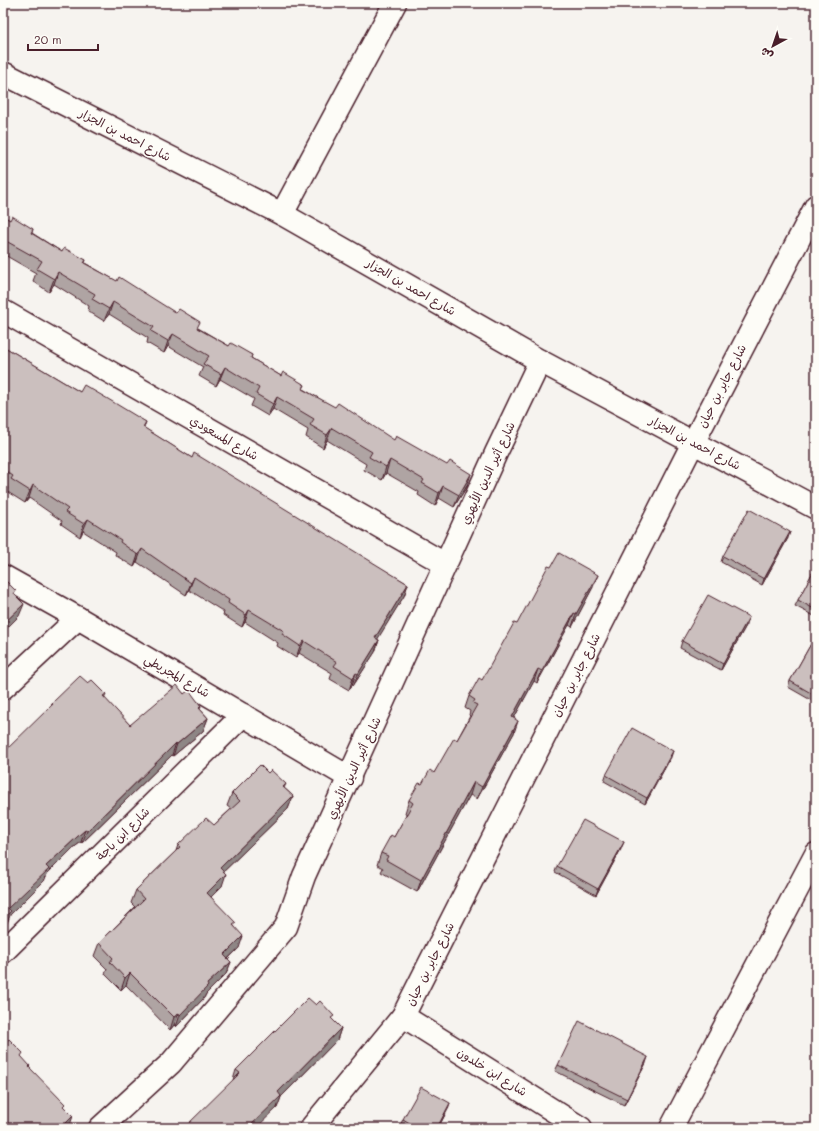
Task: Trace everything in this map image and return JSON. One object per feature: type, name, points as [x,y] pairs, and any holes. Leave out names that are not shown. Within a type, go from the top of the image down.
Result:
[{"type":"street","points":[[282,214],[395,3]]},
{"type":"street","name":"شارع احمد بن الجزار","points":[[3,73],[282,214],[540,361],[816,508]]},
{"type":"street","name":"شارع جابر بن حيان","points":[[311,1128],[403,1016],[693,443],[816,206]]},
{"type":"street","name":"شارع المسعودي","points":[[3,311],[445,564]]},
{"type":"street","name":"شارع أثير الدين الأبهري","points":[[100,1128],[171,1062],[286,927],[304,876],[350,778],[445,564],[540,361]]},
{"type":"street","name":"شارع المجريطي","points":[[3,576],[78,618],[350,778]]},
{"type":"street","points":[[3,688],[78,618]]},
{"type":"street","name":"شارع ابن باجة","points":[[3,952],[243,715]]},
{"type":"street","points":[[671,1128],[816,854]]},
{"type":"street","name":"شارع ابن خلدون","points":[[403,1016],[581,1128]]},
{"type":"building","points":[[3,216],[10,220],[12,216],[33,229],[31,233],[62,252],[64,248],[86,260],[84,263],[117,281],[119,277],[176,313],[179,309],[200,322],[197,328],[229,346],[231,343],[252,355],[251,358],[281,376],[283,372],[305,385],[302,389],[335,407],[338,403],[394,440],[396,436],[447,465],[450,461],[471,474],[459,495],[443,486],[439,493],[422,483],[424,480],[390,460],[386,467],[369,457],[372,452],[332,428],[327,435],[310,425],[314,419],[277,397],[273,404],[256,394],[259,388],[225,367],[221,374],[203,364],[209,356],[173,334],[168,341],[151,331],[154,327],[113,302],[109,309],[92,299],[95,294],[58,272],[54,279],[37,269],[42,261],[6,241],[3,245]]},
{"type":"building","points":[[3,346],[80,392],[84,385],[108,399],[146,422],[143,427],[192,458],[194,453],[408,584],[375,638],[379,640],[358,674],[356,673],[353,678],[334,666],[337,662],[304,641],[300,646],[282,634],[284,631],[249,610],[246,615],[228,603],[229,600],[194,577],[191,583],[142,549],[138,555],[120,542],[121,540],[88,519],[84,524],[65,512],[68,509],[33,485],[30,491],[11,479],[13,476],[3,469]]},
{"type":"building","points":[[749,509],[790,532],[764,579],[723,556]]},
{"type":"building","points":[[559,553],[598,575],[576,614],[574,613],[542,671],[538,669],[512,717],[518,721],[482,787],[474,782],[421,880],[386,860],[388,856],[381,853],[391,835],[394,837],[413,803],[409,800],[419,783],[422,784],[430,770],[434,773],[454,738],[457,740],[477,705],[473,703],[475,700],[469,696],[479,678],[482,680],[514,623],[517,624],[548,566],[551,567]]},
{"type":"building","points":[[816,566],[816,610],[798,600]]},
{"type":"building","points":[[3,578],[16,591],[14,594],[24,604],[3,624]]},
{"type":"building","points":[[708,595],[749,617],[723,664],[682,641]]},
{"type":"building","points":[[816,635],[816,696],[790,681]]},
{"type":"building","points":[[80,676],[88,683],[92,680],[106,694],[103,696],[130,725],[177,685],[184,694],[189,690],[201,706],[199,708],[208,718],[177,744],[176,743],[87,831],[85,830],[46,866],[49,869],[8,908],[11,911],[3,919],[3,753]]},
{"type":"building","points":[[632,728],[673,751],[647,798],[606,775]]},
{"type":"building","points":[[260,765],[268,773],[271,770],[286,784],[283,787],[293,796],[220,868],[226,874],[207,893],[236,923],[233,925],[243,936],[224,955],[231,962],[207,984],[208,986],[180,1015],[179,1013],[174,1017],[130,973],[125,978],[110,962],[113,958],[99,943],[144,899],[136,890],[180,847],[178,845],[206,818],[214,825],[240,801],[232,793]]},
{"type":"building","points":[[583,820],[624,842],[598,889],[557,866]]},
{"type":"building","points":[[308,998],[316,1005],[320,1001],[334,1016],[331,1018],[341,1028],[278,1092],[281,1096],[248,1128],[184,1128],[240,1073],[236,1070]]},
{"type":"building","points":[[579,1021],[648,1057],[627,1099],[558,1065]]},
{"type":"building","points":[[9,1039],[23,1053],[21,1056],[30,1066],[29,1067],[65,1104],[63,1106],[73,1116],[61,1128],[3,1128],[3,1041],[5,1043]]},
{"type":"building","points":[[421,1087],[450,1103],[437,1128],[418,1128],[403,1119]]}]
